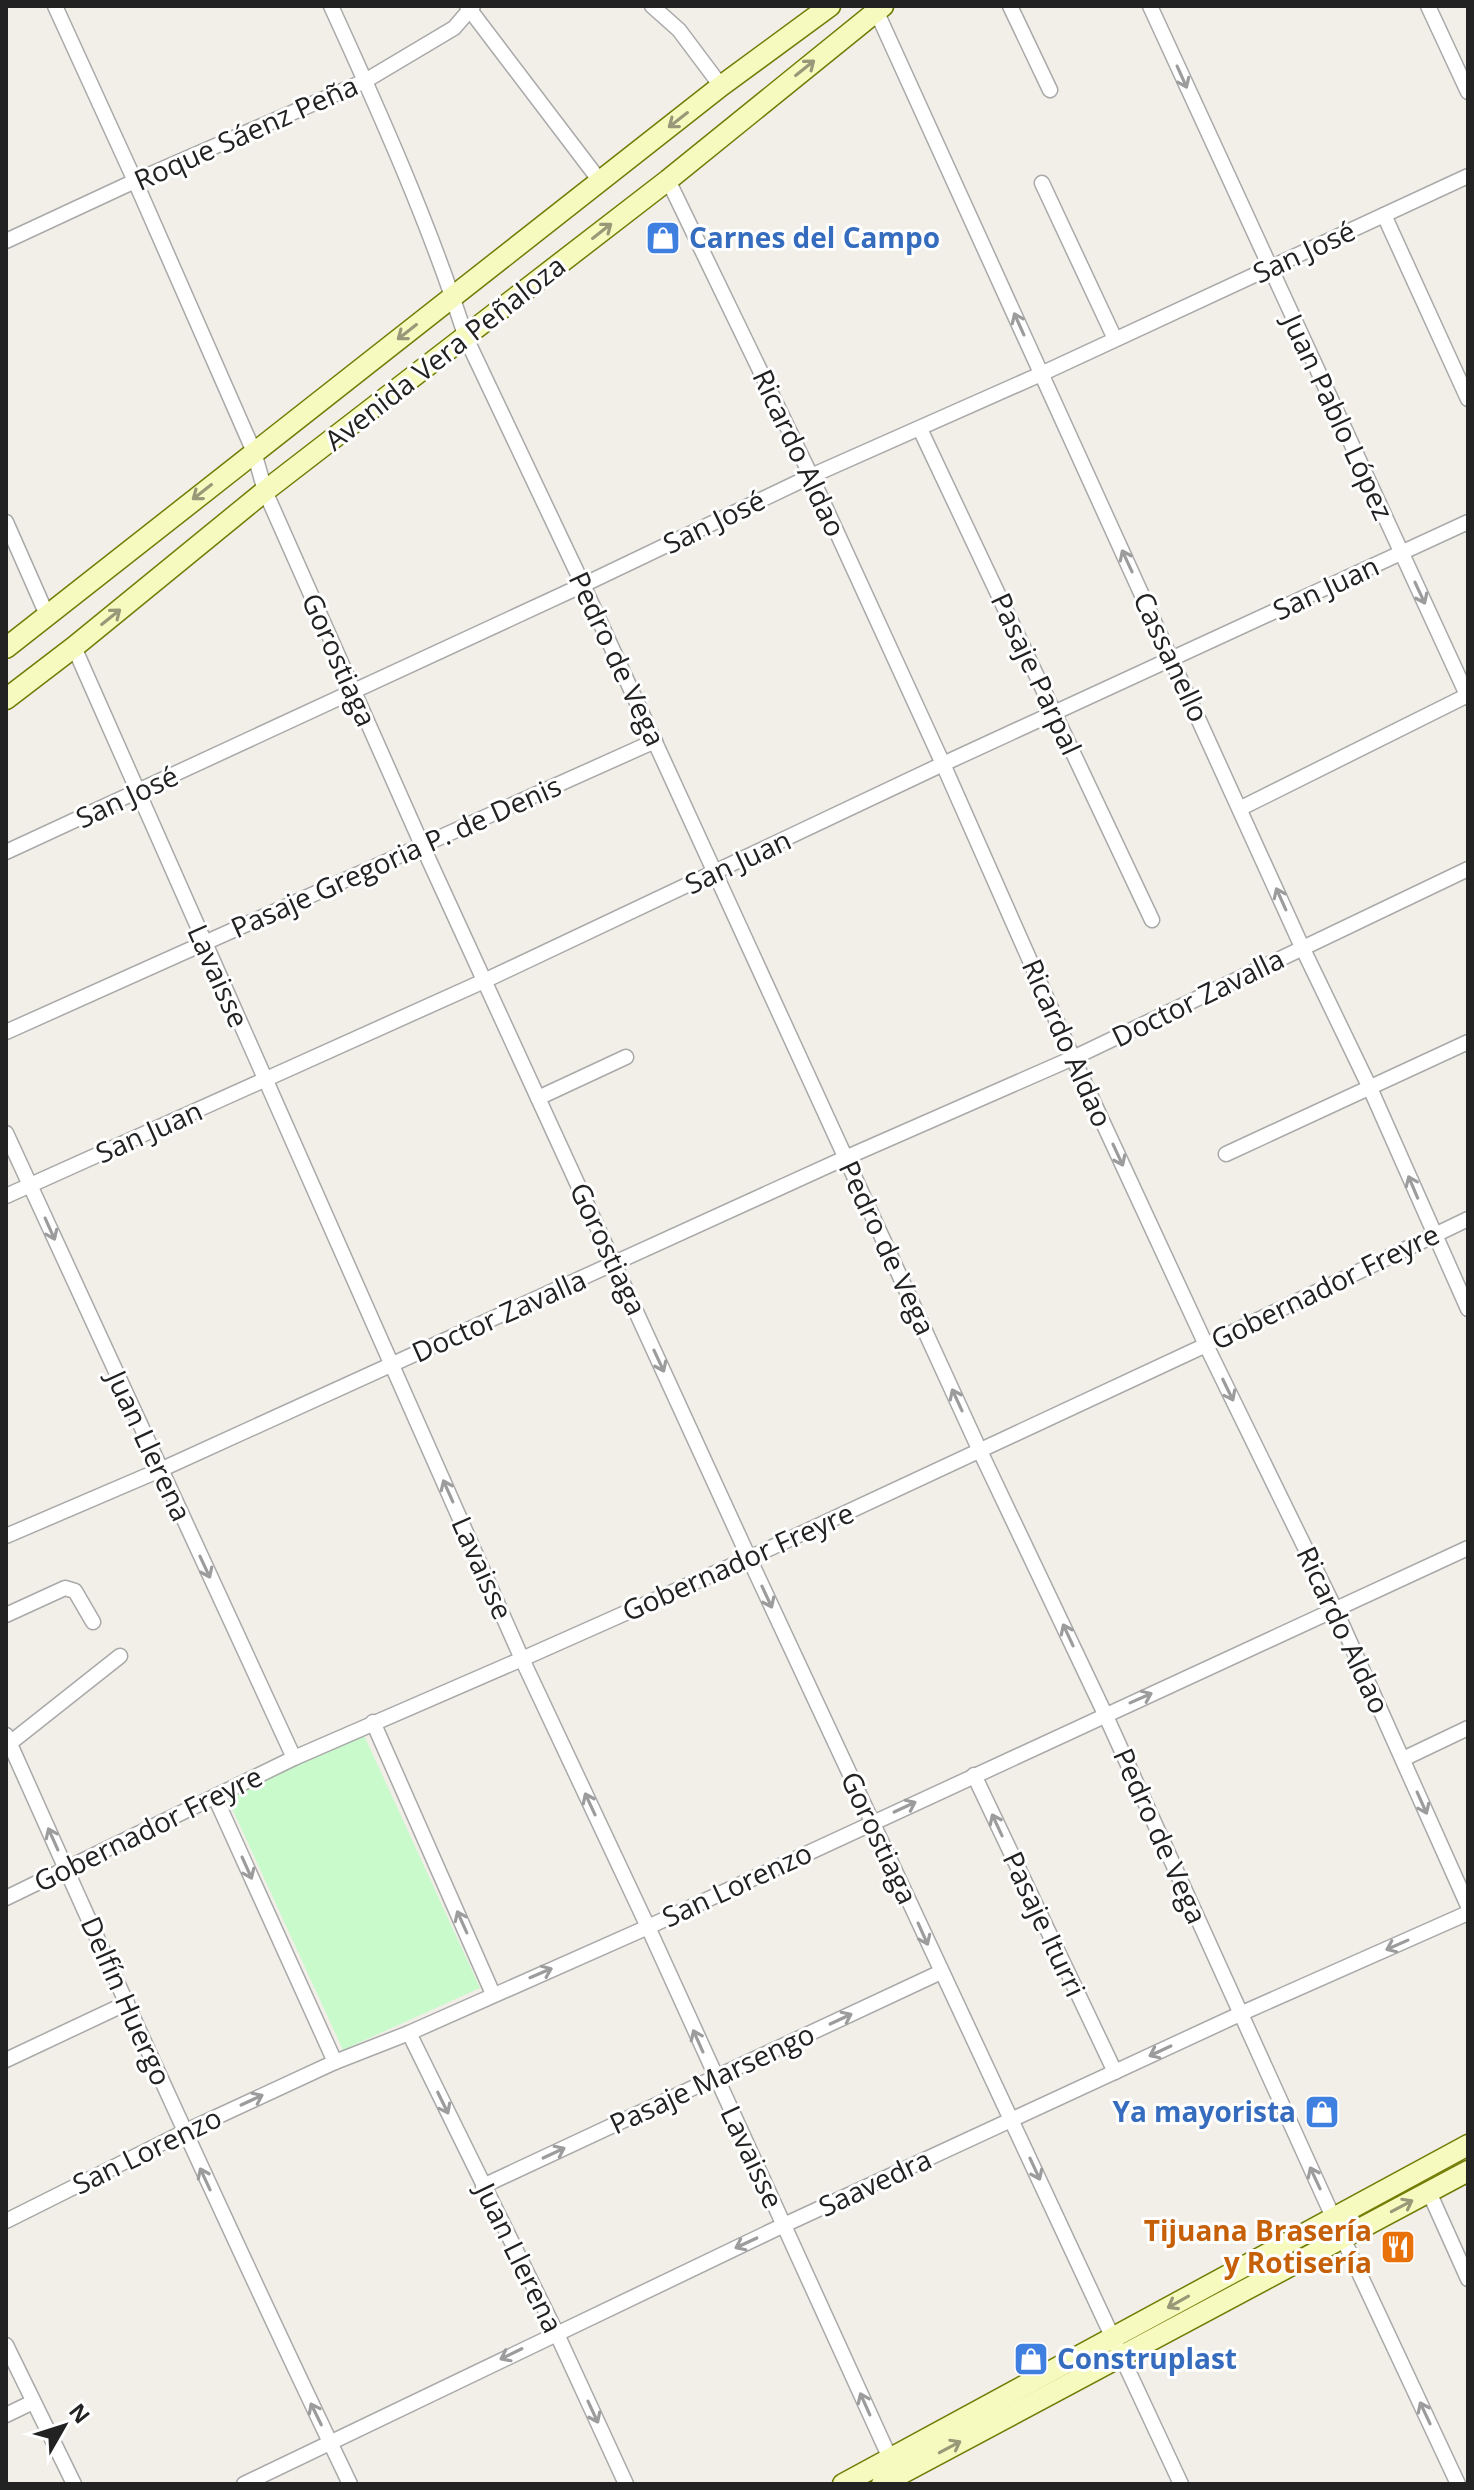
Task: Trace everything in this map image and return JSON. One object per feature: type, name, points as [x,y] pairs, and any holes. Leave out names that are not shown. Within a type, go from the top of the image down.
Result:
[{"type":"main road","name":"Avenida Vera Peñaloza","points":[[6,648],[721,86],[830,6]]},
{"type":"main road","name":"Avenida Vera Peñaloza","points":[[6,699],[265,491],[668,180],[878,7]]},
{"type":"main road","points":[[843,2484],[893,2475],[1333,2217],[1468,2145]]},
{"type":"main road","points":[[1117,2346],[1343,2237],[1468,2171]]},
{"type":"street","name":"Gorostiaga","points":[[55,6],[254,452],[265,491],[422,845],[749,1558],[1181,2484]]},
{"type":"street","name":"Pedro de Vega","points":[[331,6],[453,296],[466,338],[583,585],[980,1451],[1105,1714],[1458,2484]]},
{"type":"street","points":[[652,6],[679,30],[721,86]]},
{"type":"street","points":[[1010,6],[1050,90]]},
{"type":"street","name":"Juan Pablo López","points":[[1150,6],[1468,696]]},
{"type":"street","points":[[1428,6],[1468,92]]},
{"type":"street","name":"Roque Sáenz Peña","points":[[6,241],[365,81],[454,28],[470,7]]},
{"type":"street","points":[[470,7],[600,181]]},
{"type":"street","name":"Cassanello","points":[[878,7],[1041,374],[1302,947],[1370,1088],[1468,1309]]},
{"type":"street","name":"San José","points":[[6,852],[811,476],[1041,374],[1468,176]]},
{"type":"street","name":"Ricardo Aldao","points":[[668,180],[811,476],[1073,1058],[1206,1345],[1336,1611],[1468,1906]]},
{"type":"street","points":[[1042,183],[1115,339]]},
{"type":"street","points":[[1384,215],[1468,399]]},
{"type":"street","name":"Pasaje Parpal","points":[[920,429],[1152,920]]},
{"type":"street","points":[[6,522],[47,615]]},
{"type":"street","name":"San Juan","points":[[6,1196],[265,1082],[1468,522]]},
{"type":"street","name":"Lavaisse","points":[[74,647],[522,1659],[784,2225],[893,2475]]},
{"type":"street","points":[[1241,808],[1468,696]]},
{"type":"street","name":"Pasaje Gregoria P. de Denis","points":[[6,1032],[655,741]]},
{"type":"street","name":"Doctor Zavalla","points":[[6,1536],[160,1470],[845,1158],[1073,1058],[1468,869]]},
{"type":"street","points":[[1226,1154],[1468,1042]]},
{"type":"street","points":[[538,1098],[626,1057]]},
{"type":"street","name":"Juan Llerena","points":[[6,1133],[294,1758]]},
{"type":"street","name":"Gobernador Freyre","points":[[6,1898],[294,1758],[749,1558],[1468,1219]]},
{"type":"street","name":"San Lorenzo","points":[[6,2221],[184,2132],[335,2062],[409,2033],[648,1927],[1468,1548]]},
{"type":"street","points":[[6,1615],[65,1588],[75,1591],[93,1622]]},
{"type":"street","points":[[8,1739],[120,1656]]},
{"type":"street","points":[[373,1722],[493,1994]]},
{"type":"street","points":[[1403,1759],[1468,1728]]},
{"type":"street","name":"Delfín Huergo","points":[[8,1739],[184,2132],[350,2484]]},
{"type":"street","name":"Pasaje Iturri","points":[[974,1775],[1115,2072]]},
{"type":"street","points":[[215,1797],[335,2062]]},
{"type":"street","name":"Saavedra","points":[[244,2484],[784,2225],[1240,2014],[1468,1913]]},
{"type":"street","name":"Pasaje Marsengo","points":[[483,2186],[941,1972]]},
{"type":"street","points":[[6,2060],[127,2003]]},
{"type":"street","name":"Juan Llerena","points":[[409,2033],[556,2332],[626,2484]]},
{"type":"street","points":[[1429,2192],[1468,2279]]},
{"type":"street","points":[[6,2345],[74,2484]]},
{"type":"street","points":[[6,2415],[33,2402]]},
{"type":"green space","points":[[363,1733],[480,1988],[343,2050],[226,1795]]},
{"type":"place","name":"Carnes del Campo","points":[[663,238]]},
{"type":"place","name":"Ya mayorista","points":[[1322,2112]]},
{"type":"place","name":"Tijuana Brasería y Rotisería","points":[[1398,2247]]},
{"type":"place","name":"Construplast","points":[[1031,2359]]}]
